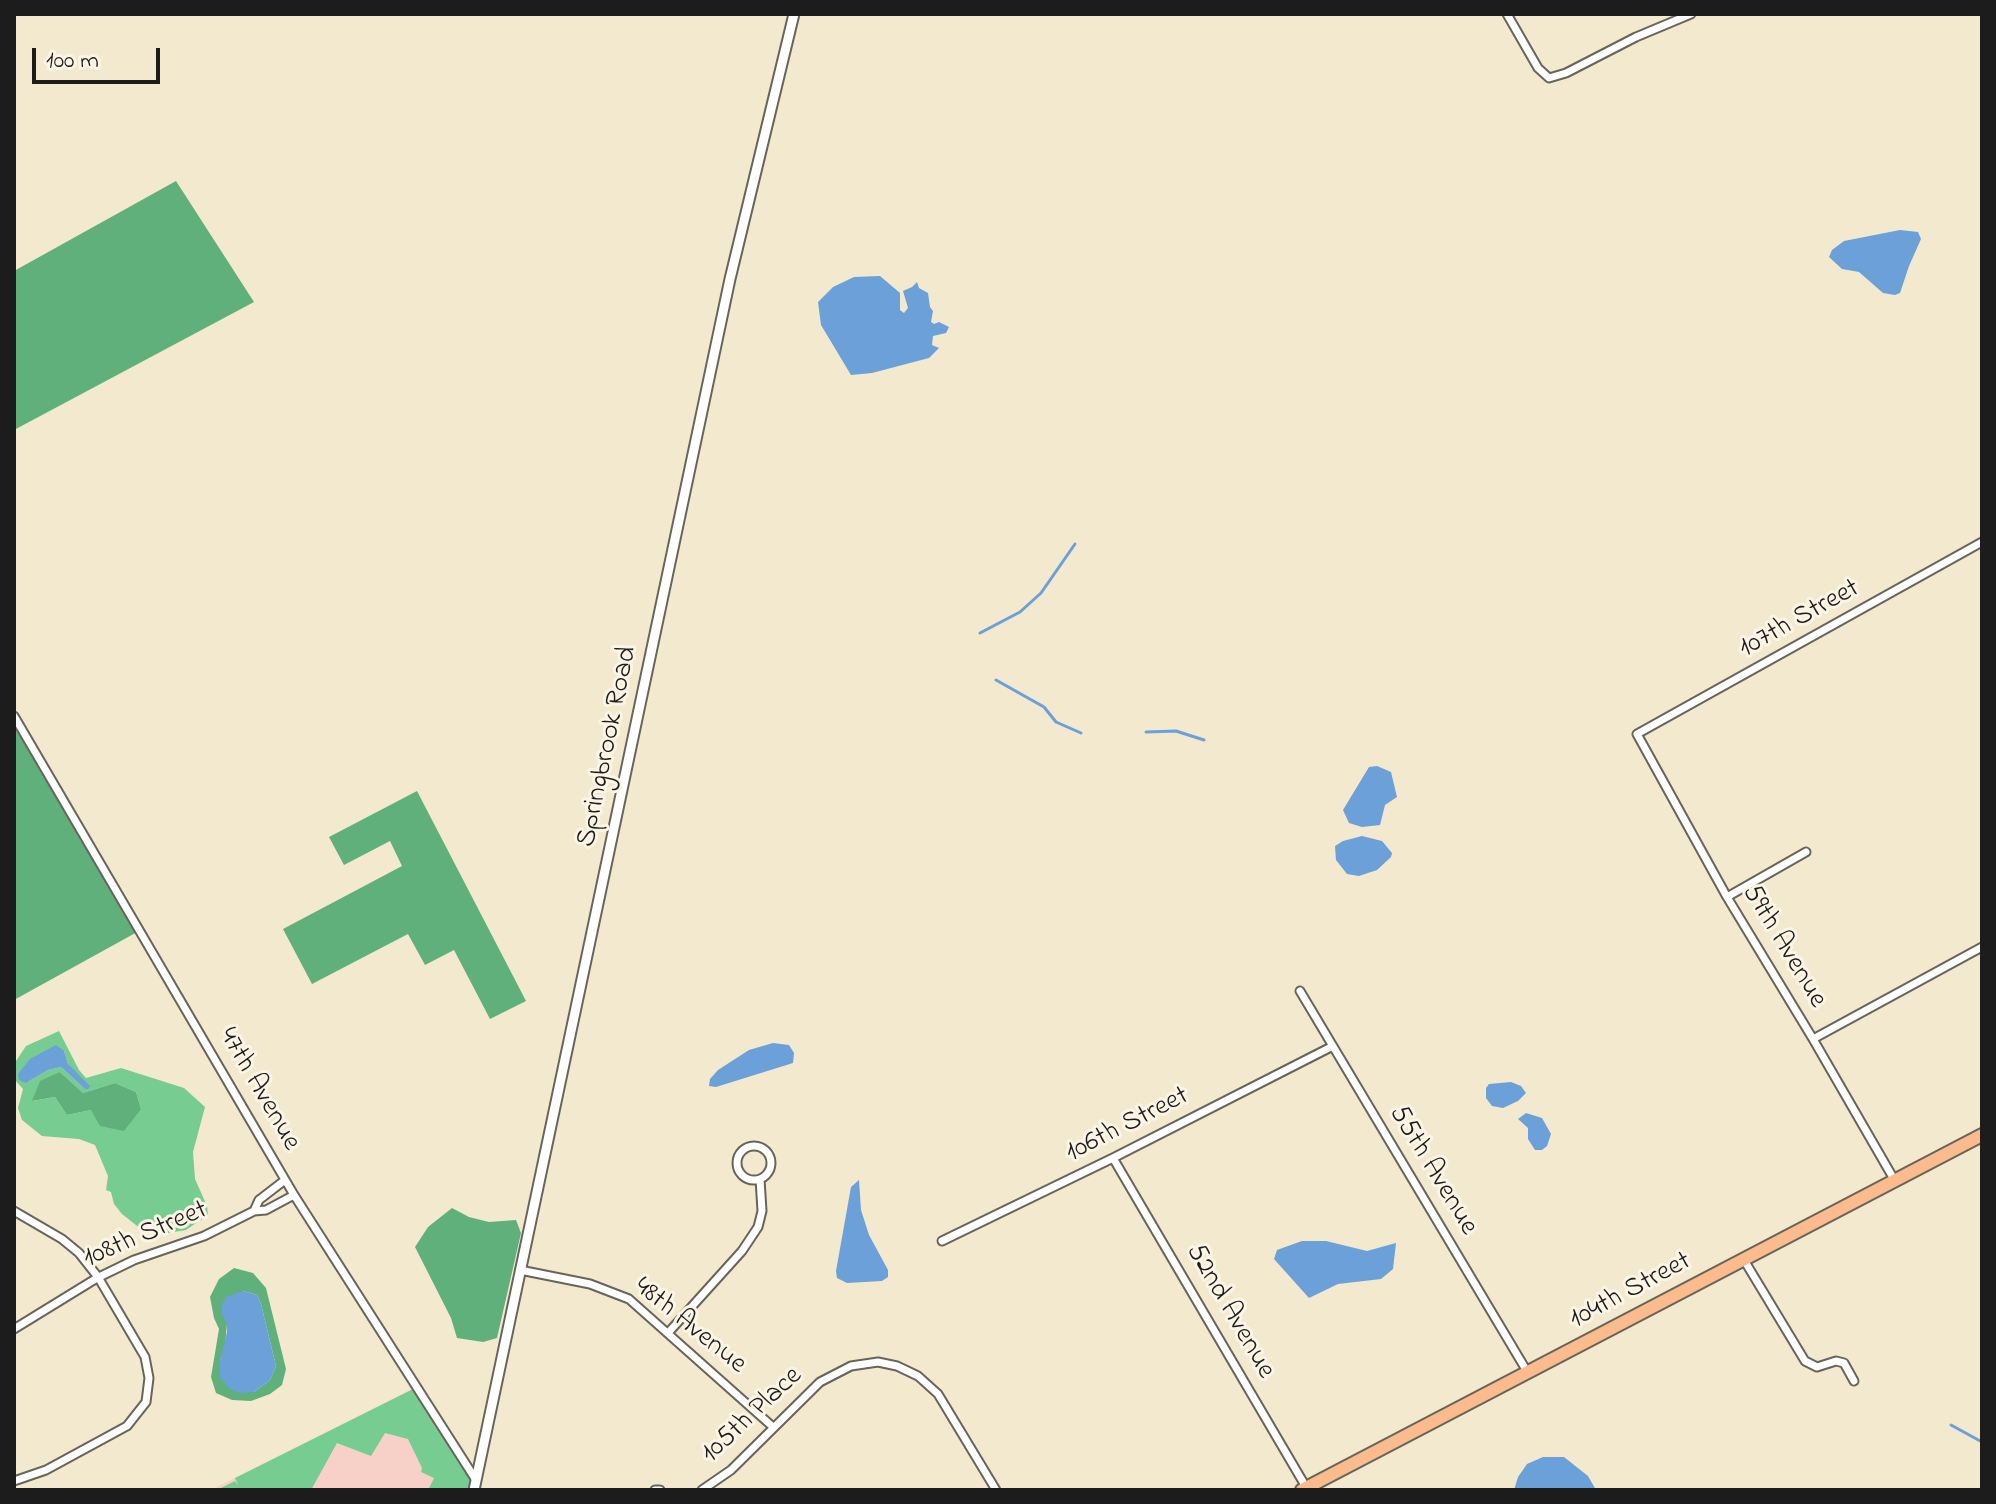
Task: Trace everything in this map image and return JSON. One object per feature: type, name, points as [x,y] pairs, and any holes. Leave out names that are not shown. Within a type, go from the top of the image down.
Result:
[{"type":"main road","name":"104th Street","points":[[1304,1489],[1982,1135]]},
{"type":"street","name":"Springbrook Road","points":[[475,1485],[730,279],[794,14]]},
{"type":"street","points":[[1507,14],[1538,68],[1549,78],[1566,73],[1636,37],[1691,14]]},
{"type":"street","name":"107th Street","points":[[1637,734],[1982,542]]},
{"type":"street","name":"47th Avenue","points":[[14,716],[285,1180],[475,1485]]},
{"type":"street","name":"59th Avenue","points":[[1637,734],[1727,897],[1895,1181]]},
{"type":"street","points":[[1727,897],[1806,852]]},
{"type":"street","points":[[1813,1039],[1982,947]]},
{"type":"street","name":"55th Avenue","points":[[1300,991],[1528,1373]]},
{"type":"street","name":"106th Street","points":[[942,1241],[1331,1047]]},
{"type":"street","points":[[668,1333],[742,1251],[758,1227],[762,1211],[760,1179],[771,1166],[770,1155],[761,1147],[750,1146],[738,1157],[737,1168],[744,1177],[760,1179]]},
{"type":"street","name":"52nd Avenue","points":[[1113,1158],[1304,1489]]},
{"type":"street","name":"108th Street","points":[[254,1211],[259,1200],[285,1180]]},
{"type":"street","name":"108th Street","points":[[14,1329],[98,1277],[134,1260],[204,1236],[294,1195]]},
{"type":"street","points":[[14,1211],[64,1240],[79,1253],[98,1277],[145,1357],[149,1378],[146,1402],[127,1426],[46,1470],[14,1481]]},
{"type":"street","points":[[1744,1260],[1805,1361],[1817,1367],[1836,1361],[1844,1363],[1854,1381]]},
{"type":"street","name":"48th Avenue","points":[[520,1270],[590,1284],[629,1299],[773,1427]]},
{"type":"street","name":"105th Place","points":[[702,1490],[731,1470],[820,1382],[851,1366],[878,1362],[897,1366],[918,1376],[938,1394],[996,1490]]},
{"type":"shaded area","points":[[417,1387],[474,1490],[211,1490]]},
{"type":"green space","points":[[176,181],[254,302],[14,430],[14,271]]},
{"type":"green space","points":[[14,716],[139,931],[14,1000]]},
{"type":"green space","points":[[417,791],[526,1001],[490,1019],[454,950],[425,965],[408,934],[312,984],[283,929],[402,866],[390,841],[344,865],[329,837]]},
{"type":"green space","points":[[59,1031],[86,1078],[121,1068],[184,1088],[205,1107],[193,1152],[195,1179],[208,1215],[186,1230],[162,1234],[141,1229],[122,1214],[114,1204],[111,1192],[106,1190],[108,1176],[95,1145],[79,1139],[42,1136],[22,1120],[18,1108],[23,1089],[14,1079],[14,1064],[26,1046]],"holes":[[[64,1051],[68,1064],[85,1089],[61,1067],[48,1070],[26,1083]],[[60,1072],[83,1093],[115,1083],[136,1092],[141,1109],[91,1110],[67,1115],[55,1097],[33,1101]]]},
{"type":"green space","points":[[60,1072],[83,1093],[115,1083],[136,1092],[141,1109],[124,1131],[100,1126],[91,1110],[67,1115],[55,1097],[32,1101],[40,1081]]},
{"type":"green space","points":[[452,1208],[469,1217],[489,1222],[516,1220],[521,1233],[497,1338],[483,1342],[457,1338],[451,1318],[415,1247],[428,1227]]},
{"type":"green space","points":[[234,1268],[253,1273],[266,1288],[286,1369],[282,1385],[270,1394],[251,1401],[232,1400],[216,1393],[211,1377],[219,1329],[210,1297],[219,1279]],"holes":[[[243,1291],[257,1295],[276,1366],[270,1380],[254,1392],[220,1361],[227,1324]]]},
{"type":"green space","points":[[417,1387],[476,1480],[474,1490],[428,1490],[434,1478],[421,1472],[408,1439],[385,1433],[371,1456],[337,1443],[311,1490],[217,1490],[235,1481],[238,1485],[235,1478]]},
{"type":"water","points":[[1900,230],[1918,232],[1921,239],[1900,293],[1895,295],[1883,293],[1859,272],[1842,269],[1829,257],[1832,250],[1844,241]]},
{"type":"water","points":[[880,276],[900,293],[900,310],[904,313],[908,308],[903,291],[917,282],[919,288],[928,293],[933,311],[931,322],[949,327],[946,333],[933,336],[932,345],[939,348],[929,358],[872,373],[851,375],[821,325],[818,302],[833,287],[854,277]]},
{"type":"water","points":[[1377,766],[1391,772],[1397,797],[1385,805],[1380,825],[1362,827],[1349,823],[1343,810],[1369,767]]},
{"type":"water","points":[[1362,836],[1382,841],[1392,853],[1391,857],[1377,870],[1359,876],[1347,874],[1336,860],[1335,846]]},
{"type":"water","points":[[773,1043],[789,1045],[794,1053],[793,1063],[716,1087],[709,1086],[710,1079],[718,1070],[749,1050]]},
{"type":"water","points":[[56,1045],[64,1051],[68,1064],[90,1086],[88,1089],[61,1067],[48,1070],[26,1083],[19,1080],[18,1074],[30,1059]]},
{"type":"water","points":[[1511,1082],[1521,1086],[1526,1093],[1503,1108],[1492,1106],[1486,1098],[1489,1084]]},
{"type":"water","points":[[1526,1113],[1542,1118],[1551,1134],[1542,1150],[1535,1150],[1528,1139],[1528,1128],[1518,1119]]},
{"type":"water","points":[[859,1180],[861,1210],[869,1235],[888,1270],[888,1277],[882,1281],[847,1283],[837,1278],[836,1271],[851,1187]]},
{"type":"water","points":[[1302,1241],[1326,1241],[1367,1251],[1396,1243],[1393,1269],[1381,1279],[1338,1284],[1309,1298],[1274,1259],[1277,1250]]},
{"type":"water","points":[[243,1291],[257,1295],[261,1304],[276,1366],[270,1380],[254,1392],[240,1393],[230,1389],[220,1377],[220,1361],[227,1332],[222,1304],[226,1297]]},
{"type":"water","points":[[1543,1457],[1564,1457],[1588,1476],[1596,1490],[1514,1490],[1527,1464]]},
{"type":"waterway","points":[[980,633],[1020,612],[1041,593],[1075,544]]},
{"type":"waterway","points":[[996,680],[1044,707],[1056,722],[1081,733]]},
{"type":"waterway","points":[[1146,732],[1176,731],[1204,740]]},
{"type":"waterway","points":[[1951,1425],[1982,1442]]}]
